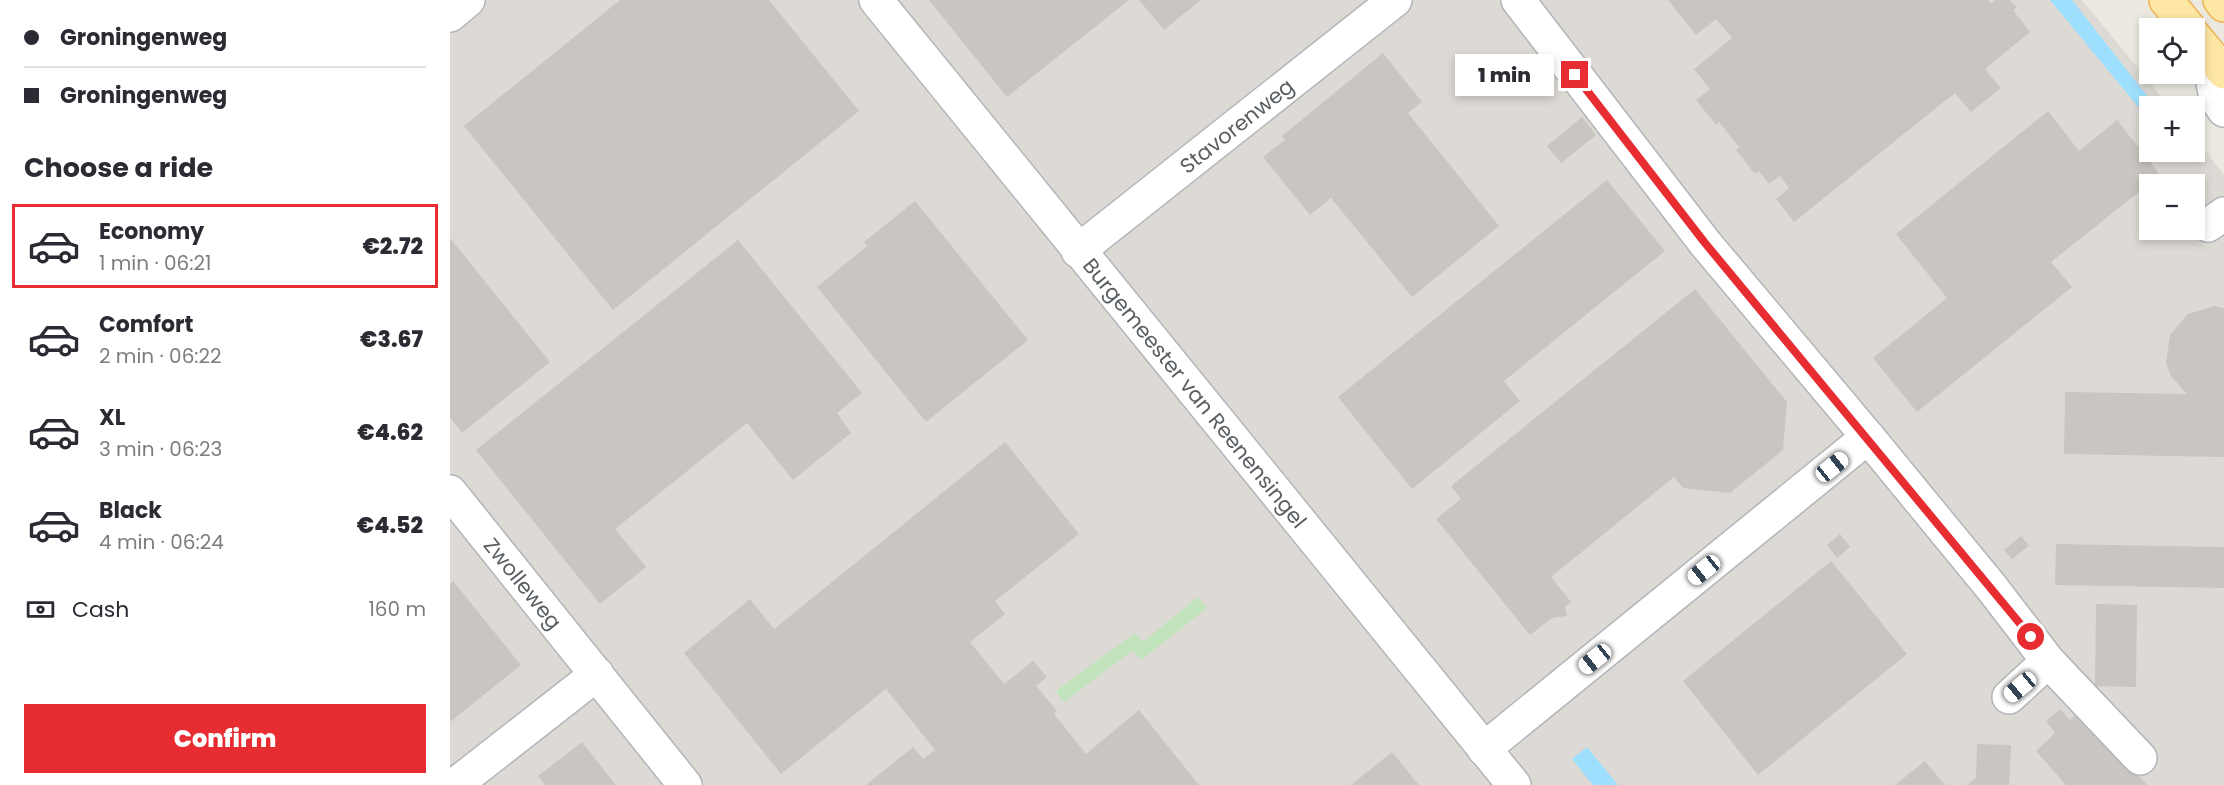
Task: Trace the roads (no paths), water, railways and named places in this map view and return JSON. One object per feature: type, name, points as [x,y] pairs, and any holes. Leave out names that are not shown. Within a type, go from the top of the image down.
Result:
[{"type":"main road","points":[[2166,0],[2181,18]]},
{"type":"main road","points":[[2220,0],[2224,5]]},
{"type":"street","points":[[450,15],[468,0]]},
{"type":"street","name":"Burgemeester van Reenensingel","points":[[876,0],[1514,785]]},
{"type":"street","name":"Stavorenweg","points":[[1078,251],[1395,0]]},
{"type":"street","points":[[1518,0],[1705,243],[1992,588],[2048,661],[2140,758]]},
{"type":"street","points":[[2205,51],[2216,98],[2224,110]]},
{"type":"street","points":[[1484,748],[1868,437]]},
{"type":"street","name":"Zwolleweg","points":[[450,492],[685,785]]},
{"type":"street","points":[[2008,698],[2048,661]]},
{"type":"street","points":[[455,785],[597,674]]},
{"type":"water","points":[[2050,0],[2072,0],[2147,96],[2139,96],[2139,108]]},
{"type":"water","points":[[1587,747],[1618,785],[1593,785],[1572,759]]}]
